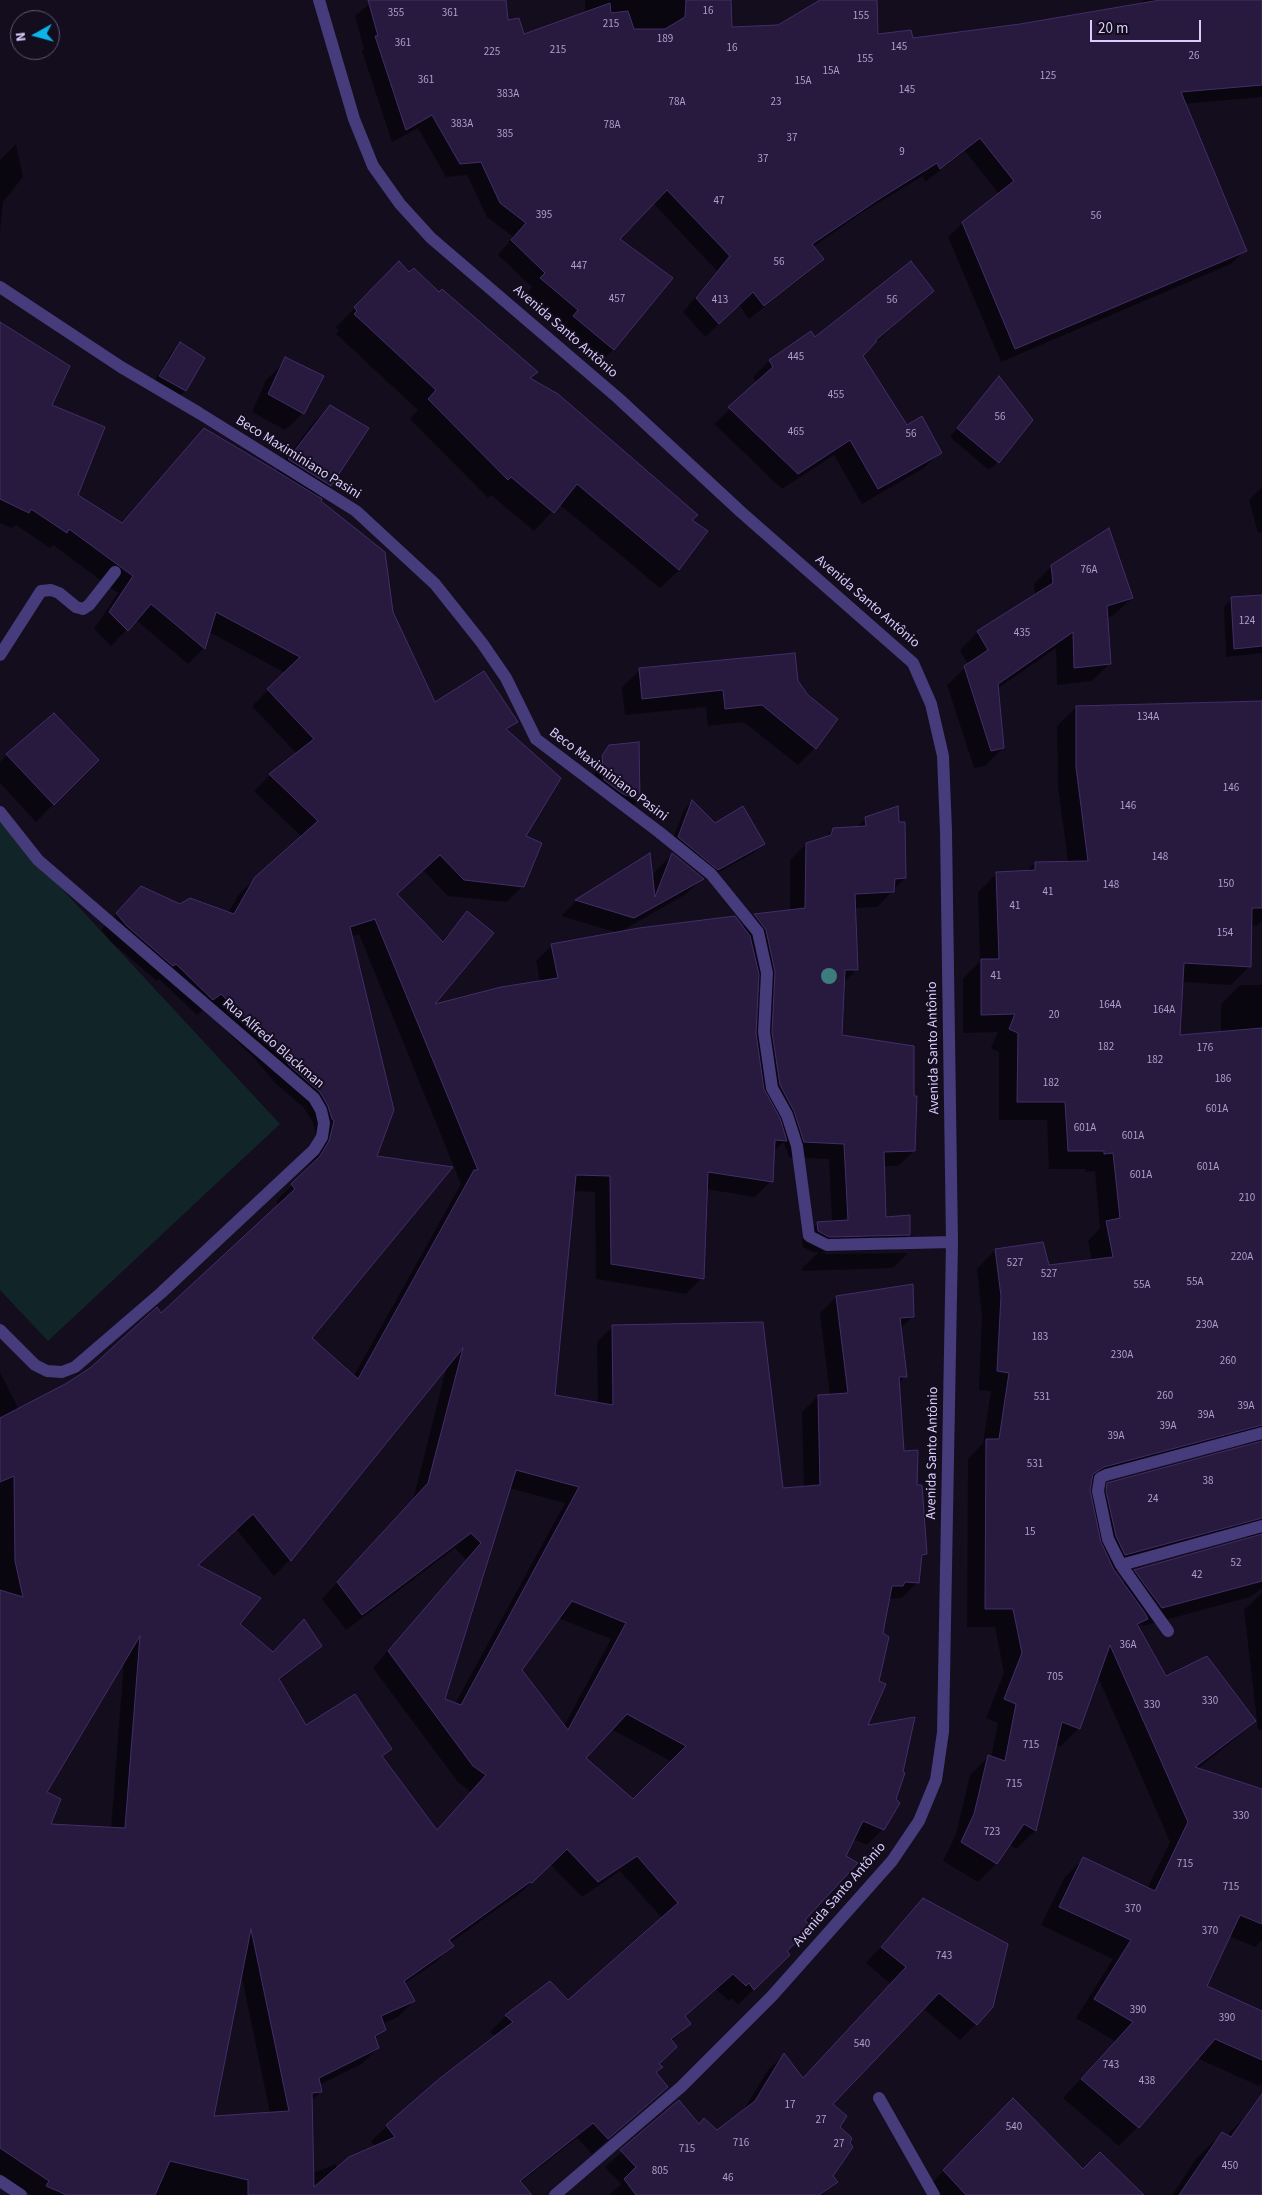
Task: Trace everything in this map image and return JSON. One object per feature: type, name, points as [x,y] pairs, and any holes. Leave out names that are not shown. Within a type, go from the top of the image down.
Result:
[{"type":"street","name":"Avenida Santo Antônio","points":[[319,0],[354,119],[373,166],[400,204],[431,238],[618,398],[741,512],[913,663],[931,704],[943,756],[952,1242],[943,1732],[936,1780],[919,1821],[892,1861],[772,1996],[681,2087],[555,2195]]},
{"type":"street","name":"Beco Maximiniano Pasini","points":[[0,286],[121,367],[199,412],[356,511],[435,584],[482,643],[506,678],[526,724],[536,739],[711,874],[758,932],[768,973],[764,1032],[772,1088],[787,1115],[797,1146],[809,1236],[827,1245],[952,1242]]},
{"type":"street","points":[[0,655],[42,591],[51,590],[59,593],[76,607],[83,608],[89,605],[116,572]]},
{"type":"street","name":"Rua Alfredo Blackman","points":[[0,812],[38,860],[314,1098],[321,1110],[324,1123],[322,1137],[314,1150],[161,1293],[88,1358],[74,1367],[62,1372],[47,1371],[35,1365],[0,1330]]},
{"type":"street","points":[[1168,1631],[1121,1565],[1108,1539],[1098,1491],[1100,1478],[1262,1433]]},
{"type":"street","points":[[1121,1565],[1262,1526]]},
{"type":"street","points":[[879,2098],[934,2195]]},
{"type":"street","points":[[0,2181],[21,2195]]},
{"type":"green space","points":[[0,822],[280,1124],[48,1341],[0,1290]]},
{"type":"building","points":[[368,0],[506,0],[508,20],[519,18],[524,34],[610,3],[611,13],[628,11],[634,29],[665,29],[685,17],[686,0],[731,0],[732,27],[778,25],[820,0],[877,0],[878,34],[911,30],[913,38],[1020,24],[1160,0],[1262,0],[1262,85],[1181,92],[1247,251],[1015,349],[962,222],[1014,181],[980,138],[940,169],[937,163],[812,244],[824,259],[764,306],[753,292],[719,324],[696,298],[730,256],[667,190],[620,239],[673,278],[614,350],[573,316],[578,310],[540,278],[545,273],[511,240],[526,223],[500,203],[481,162],[460,164],[432,115],[406,130],[375,36],[378,36]]},
{"type":"building","points":[[399,261],[409,272],[414,268],[439,292],[442,289],[538,372],[530,378],[558,394],[698,515],[692,520],[708,531],[679,570],[577,484],[554,513],[511,477],[508,480],[428,399],[436,390],[354,314],[357,311],[354,307]]},
{"type":"building","points":[[911,261],[934,291],[876,340],[863,356],[907,425],[922,416],[942,453],[878,489],[850,440],[798,474],[728,407],[773,367],[769,360],[811,331],[815,337]]},
{"type":"building","points":[[0,322],[70,366],[52,405],[105,427],[78,495],[122,523],[204,428],[322,499],[321,501],[385,552],[393,612],[435,702],[484,671],[518,722],[506,729],[561,778],[526,836],[542,843],[524,887],[464,880],[440,855],[397,894],[443,942],[467,911],[494,933],[435,1004],[501,987],[558,978],[551,944],[639,928],[735,916],[750,936],[759,974],[756,1033],[764,1089],[780,1118],[787,1141],[775,1140],[773,1182],[708,1172],[704,1279],[611,1264],[610,1176],[576,1175],[555,1395],[613,1405],[612,1325],[763,1322],[783,1488],[820,1485],[818,1395],[848,1393],[836,1296],[913,1284],[914,1317],[900,1318],[907,1377],[899,1377],[904,1451],[918,1450],[917,1485],[922,1485],[927,1554],[922,1555],[919,1583],[905,1582],[903,1586],[892,1586],[883,1633],[889,1637],[879,1681],[886,1684],[868,1725],[915,1717],[903,1772],[905,1773],[896,1799],[900,1803],[884,1830],[863,1821],[846,1856],[858,1863],[805,1920],[812,1928],[787,1951],[790,1955],[754,1990],[749,1983],[746,1986],[733,1974],[685,2016],[691,2024],[671,2039],[677,2047],[659,2064],[663,2067],[656,2072],[668,2087],[608,2139],[593,2123],[520,2181],[532,2195],[248,2195],[248,2180],[170,2161],[155,2195],[67,2195],[46,2186],[49,2181],[0,2148],[0,1590],[23,1597],[15,1561],[14,1476],[0,1482],[0,1418],[67,1383],[90,1368],[157,1307],[161,1313],[295,1189],[291,1184],[320,1156],[329,1141],[334,1121],[320,1092],[290,1066],[272,1044],[221,994],[213,1000],[176,964],[173,966],[127,926],[116,913],[141,886],[180,904],[190,898],[234,914],[255,877],[318,821],[269,774],[314,739],[267,689],[300,657],[216,612],[205,649],[151,604],[128,631],[109,612],[133,576],[69,529],[67,533],[31,509],[29,513],[0,499]],"holes":[[[375,919],[478,1170],[474,1170],[358,1379],[312,1338],[453,1167],[377,1156],[394,1110],[350,927]],[[463,1348],[428,1483],[337,1582],[362,1615],[471,1533],[481,1543],[388,1651],[473,1766],[486,1775],[437,1830],[382,1756],[392,1749],[355,1694],[306,1725],[279,1679],[322,1646],[304,1619],[273,1652],[240,1624],[261,1598],[198,1565],[253,1514],[291,1561]],[[516,1470],[579,1487],[461,1705],[445,1699]],[[572,1601],[626,1623],[568,1730],[522,1670]],[[140,1636],[125,1828],[51,1824],[61,1799],[47,1792]],[[627,1714],[686,1746],[633,1799],[586,1758]],[[567,1849],[598,1882],[637,1856],[678,1903],[568,2000],[550,1981],[505,2015],[513,2022],[439,2079],[386,2125],[395,2137],[349,2157],[314,2187],[312,2093],[322,2092],[319,2078],[379,2048],[375,2036],[386,2030],[381,2016],[415,2001],[404,1981],[454,1946],[449,1940],[530,1882],[532,1883]],[[251,1929],[289,2111],[214,2116]]]},
{"type":"building","points":[[180,342],[205,358],[186,391],[159,376]]},
{"type":"building","points":[[285,357],[324,376],[304,414],[268,394]]},
{"type":"building","points":[[999,376],[1033,420],[999,463],[957,428]]},
{"type":"building","points":[[330,405],[369,428],[331,486],[288,459]]},
{"type":"building","points":[[1109,528],[1133,598],[1107,606],[1111,664],[1074,668],[1073,632],[998,684],[1004,748],[991,751],[964,666],[988,650],[977,631],[1053,583],[1051,565]]},
{"type":"building","points":[[1262,595],[1262,646],[1234,649],[1231,597]]},
{"type":"building","points":[[795,653],[798,681],[808,695],[838,719],[816,749],[762,705],[725,709],[723,690],[642,699],[639,668]]},
{"type":"building","points":[[1262,701],[1262,908],[1252,908],[1251,967],[1184,963],[1180,1035],[1262,1028],[1262,1425],[1104,1467],[1093,1474],[1090,1490],[1101,1542],[1114,1570],[1148,1619],[1137,1624],[1166,1676],[1207,1656],[1256,1721],[1195,1767],[1262,1789],[1262,1924],[1240,1915],[1207,1986],[1262,2011],[1262,2060],[1215,2039],[1139,2128],[1081,2079],[1133,2022],[1094,1999],[1131,1940],[1059,1907],[1083,1857],[1155,1891],[1188,1822],[1110,1645],[1080,1729],[1062,1722],[1036,1831],[1024,1824],[997,1864],[961,1842],[974,1814],[988,1755],[1005,1761],[1016,1704],[1004,1699],[1022,1653],[1013,1609],[985,1609],[986,1439],[999,1439],[1009,1373],[997,1371],[1001,1296],[995,1249],[1043,1242],[1049,1265],[1113,1257],[1106,1221],[1120,1218],[1113,1153],[1104,1154],[1104,1151],[1068,1151],[1065,1102],[1017,1102],[1018,1033],[1009,1029],[1015,1014],[981,1015],[981,959],[999,959],[996,872],[1035,870],[1035,862],[1088,861],[1076,767],[1076,706]]},
{"type":"building","points":[[54,713],[99,760],[54,805],[6,754]]},
{"type":"building","points":[[639,742],[640,800],[623,794],[604,780],[602,756],[609,745]]},
{"type":"building","points":[[692,800],[715,823],[743,806],[765,844],[718,870],[678,837]]},
{"type":"building","points":[[898,806],[899,822],[905,822],[906,878],[895,879],[894,892],[855,894],[858,970],[845,970],[842,1035],[914,1046],[914,1096],[917,1096],[915,1151],[884,1152],[886,1217],[910,1215],[910,1235],[829,1237],[818,1231],[817,1222],[848,1220],[844,1144],[804,1142],[794,1111],[780,1085],[772,1032],[775,972],[766,930],[754,914],[805,908],[806,843],[831,835],[833,828],[866,826],[865,817]]},
{"type":"building","points":[[650,853],[655,897],[672,853],[704,879],[634,918],[575,900]]},
{"type":"building","points":[[1262,1441],[1262,1518],[1125,1555],[1116,1536],[1106,1491],[1107,1483]]},
{"type":"building","points":[[1262,1534],[1262,1581],[1162,1608],[1134,1570]]},
{"type":"building","points":[[923,1898],[1008,1944],[993,2007],[977,2025],[939,1993],[833,2104],[847,2116],[840,2127],[852,2138],[850,2143],[853,2147],[833,2176],[838,2182],[819,2195],[636,2195],[624,2179],[636,2167],[620,2150],[679,2100],[699,2124],[704,2118],[717,2130],[755,2101],[784,2053],[803,2078],[906,1967],[881,1947]]},
{"type":"building","points":[[1262,2094],[1262,2195],[1179,2195],[1222,2132],[1231,2137]]},
{"type":"building","points":[[1013,2098],[1083,2169],[1100,2152],[1144,2195],[966,2195],[943,2170]]}]
